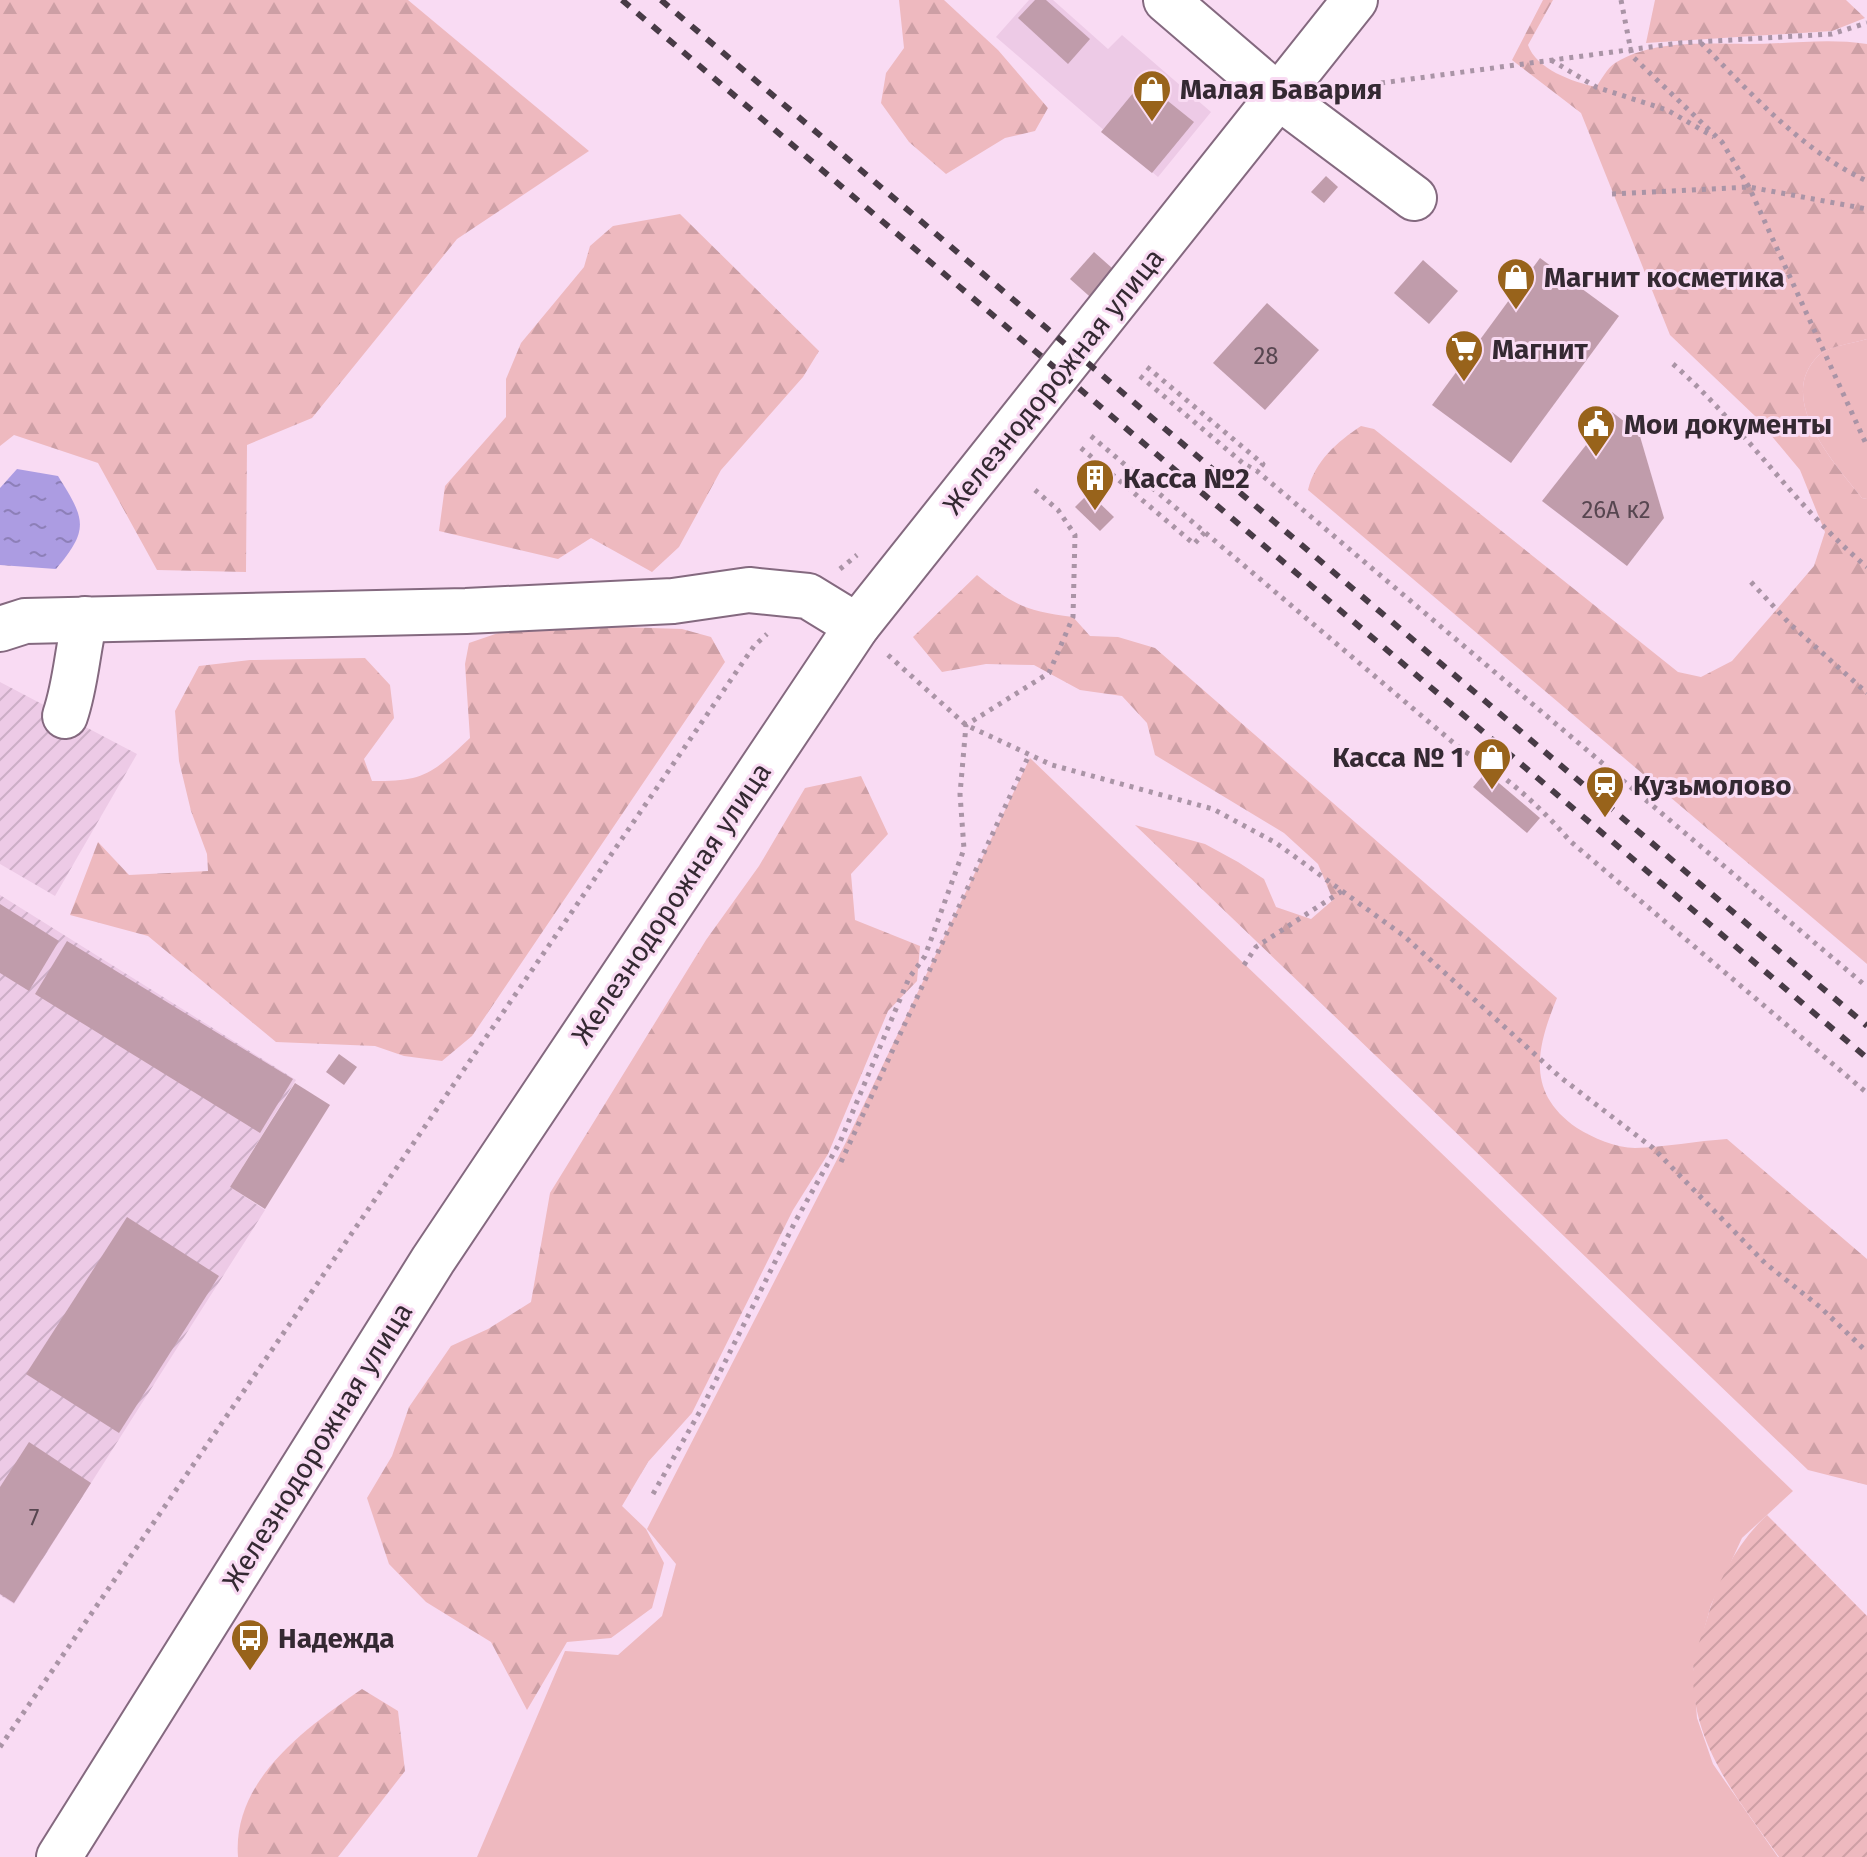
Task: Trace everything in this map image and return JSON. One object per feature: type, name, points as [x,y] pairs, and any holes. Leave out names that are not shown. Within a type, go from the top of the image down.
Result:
[{"type":"main road","points":[[1166,0],[1279,97],[1414,198]]},
{"type":"main road","name":"Железнодорожная улица","points":[[59,1857],[433,1260],[857,626],[1355,0]]},
{"type":"main road","points":[[0,629],[25,621],[466,611],[673,601],[749,590],[808,596],[857,626]]},
{"type":"main road","points":[[65,716],[75,686],[78,646],[85,619]]},
{"type":"path","points":[[1621,0],[1632,56],[1722,142],[1749,187],[1821,352],[1867,446]]},
{"type":"path","points":[[1381,83],[1701,42],[1832,34],[1867,23]]},
{"type":"path","points":[[1701,42],[1770,113],[1844,171],[1867,181]]},
{"type":"path","points":[[1551,60],[1596,87],[1667,110],[1722,142]]},
{"type":"path","points":[[1612,194],[1749,187],[1867,209]]},
{"type":"path","points":[[1673,364],[1708,394],[1825,532],[1867,567]]},
{"type":"path","points":[[1147,367],[1263,464],[1257,471]]},
{"type":"path","points":[[1140,376],[1244,464],[1257,471],[1867,987]]},
{"type":"path","points":[[1091,436],[1462,750],[1488,765],[1535,805],[1570,841],[1867,1093]]},
{"type":"path","points":[[1081,448],[1194,544],[1205,532]]},
{"type":"path","points":[[966,725],[1049,673],[1073,617],[1075,535],[1058,510],[1035,490]]},
{"type":"path","points":[[0,1747],[754,646],[864,549]]},
{"type":"path","points":[[1751,582],[1790,624],[1867,693]]},
{"type":"path","points":[[857,626],[966,725],[1052,765],[1213,809],[1276,843],[1404,936],[1560,1077],[1653,1148],[1765,1263],[1820,1307],[1867,1352]]},
{"type":"path","points":[[653,1494],[703,1406],[795,1222],[840,1142],[909,978],[925,956],[964,849],[960,794],[966,725]]},
{"type":"path","points":[[841,1162],[1029,762],[1029,754]]},
{"type":"path","points":[[1244,965],[1256,947],[1342,891]]},
{"type":"shaded area","points":[[1029,0],[1053,0],[1108,49],[1122,35],[1211,112],[1158,177],[996,37]]},
{"type":"shaded area","points":[[0,682],[137,754],[55,896],[0,864]]},
{"type":"shaded area","points":[[0,895],[296,1080],[230,1187],[265,1210],[14,1604],[0,1595]]},
{"type":"green space","points":[[0,0],[408,0],[589,151],[457,239],[312,418],[247,445],[246,572],[157,570],[98,463],[14,435],[0,446]]},
{"type":"green space","points":[[899,0],[944,0],[998,50],[1048,108],[1035,131],[1005,138],[946,174],[909,142],[881,103],[886,73],[904,48]]},
{"type":"green space","points":[[1543,0],[1553,0],[1528,45],[1532,53],[1556,73],[1596,87],[1615,63],[1630,55],[1663,46],[1823,41],[1867,44],[1867,339],[1819,355],[1807,372],[1803,391],[1806,410],[1825,449],[1862,498],[1867,499],[1867,964],[1308,490],[1316,470],[1336,446],[1361,426],[1374,429],[1678,672],[1701,677],[1732,661],[1814,566],[1825,532],[1800,470],[1755,416],[1670,335],[1581,113],[1512,60]]},
{"type":"green space","points":[[1655,0],[1846,0],[1865,18],[1832,31],[1646,43]]},
{"type":"green space","points":[[680,214],[819,351],[803,377],[721,470],[679,547],[652,572],[591,538],[558,559],[439,531],[445,486],[506,417],[506,379],[521,343],[584,267],[590,246],[613,226]]},
{"type":"green space","points":[[1867,339],[1867,499],[1862,498],[1825,449],[1806,410],[1803,391],[1807,372],[1819,355],[1835,347]]},
{"type":"green space","points":[[977,575],[1021,605],[1073,617],[1090,636],[1118,637],[1155,648],[1557,998],[1544,1035],[1540,1069],[1549,1100],[1577,1128],[1605,1142],[1628,1148],[1727,1139],[1867,1259],[1867,1485],[1808,1470],[1135,825],[1205,844],[1264,879],[1276,907],[1311,919],[1333,900],[1318,864],[1284,833],[1155,755],[1147,723],[1122,696],[1080,690],[1034,665],[986,664],[942,672],[913,637]]},
{"type":"green space","points":[[682,629],[711,637],[725,662],[472,1036],[442,1061],[404,1056],[375,1046],[276,1042],[148,936],[70,915],[98,842],[129,875],[208,871],[207,854],[191,811],[179,761],[175,711],[199,666],[250,660],[365,658],[390,685],[394,718],[364,759],[372,781],[404,780],[427,773],[470,738],[465,664],[469,643],[507,630]]},
{"type":"green space","points":[[1030,758],[1793,1491],[1742,1538],[1711,1605],[1693,1669],[1697,1718],[1713,1764],[1778,1857],[477,1857],[565,1651],[618,1655],[662,1616],[676,1564],[647,1529],[845,1144]]},
{"type":"green space","points":[[861,776],[888,834],[851,874],[855,920],[920,946],[917,981],[888,1011],[828,1154],[793,1210],[692,1413],[648,1462],[622,1506],[646,1529],[664,1563],[652,1608],[611,1638],[567,1642],[527,1710],[491,1642],[426,1602],[389,1564],[367,1498],[392,1456],[409,1407],[451,1346],[488,1329],[531,1302],[550,1193],[706,940],[759,866],[805,788]]},
{"type":"green space","points":[[1767,1515],[1867,1616],[1867,1857],[1779,1857],[1734,1793],[1709,1748],[1700,1724],[1693,1672],[1698,1646],[1717,1590],[1730,1563]]},
{"type":"green space","points":[[362,1689],[398,1711],[405,1771],[338,1857],[238,1857],[239,1829],[247,1804],[260,1780],[297,1739]]},
{"type":"water","points":[[17,469],[58,476],[74,503],[80,524],[79,533],[56,569],[0,565],[0,488]]},
{"type":"building","points":[[1035,0],[1046,0],[1090,39],[1068,64],[1018,18]]},
{"type":"building","points":[[1143,81],[1194,122],[1152,173],[1101,132]]},
{"type":"building","points":[[1326,176],[1338,187],[1324,203],[1311,192]]},
{"type":"building","points":[[1094,252],[1121,276],[1097,303],[1070,279]]},
{"type":"building","points":[[1540,258],[1619,316],[1511,463],[1432,405]]},
{"type":"building","points":[[1423,260],[1458,291],[1429,324],[1394,293]]},
{"type":"building","points":[[1267,303],[1319,350],[1265,410],[1213,363]]},
{"type":"building","points":[[1612,412],[1639,433],[1664,518],[1627,566],[1542,501]]},
{"type":"building","name":"Касса №2","points":[[1089,493],[1114,517],[1100,531],[1075,507]]},
{"type":"building","points":[[1486,772],[1540,818],[1527,833],[1473,787]]},
{"type":"building","points":[[0,904],[59,941],[29,991],[0,973]]},
{"type":"building","points":[[67,941],[293,1079],[260,1133],[35,994]]},
{"type":"building","points":[[339,1054],[357,1067],[344,1085],[326,1072]]},
{"type":"building","points":[[295,1083],[330,1105],[265,1209],[230,1187]]},
{"type":"building","points":[[127,1217],[219,1276],[119,1433],[26,1374]]},
{"type":"building","points":[[29,1442],[91,1483],[14,1603],[0,1594],[0,1487]]},
{"type":"railway","points":[[622,0],[1867,1058]]},
{"type":"railway","points":[[661,0],[1867,1026]]},
{"type":"place","name":"Малая Бавария","points":[[1152,123]]},
{"type":"place","name":"Магнит косметика","points":[[1516,311]]},
{"type":"place","name":"Магнит","points":[[1464,383]]},
{"type":"place","name":"Мои документы","points":[[1596,458]]},
{"type":"place","name":"Касса №2","points":[[1095,512]]},
{"type":"place","name":"Касса № 1","points":[[1492,791]]},
{"type":"place","name":"Кузьмолово","points":[[1605,819]]},
{"type":"place","name":"Надежда","points":[[250,1672]]}]
